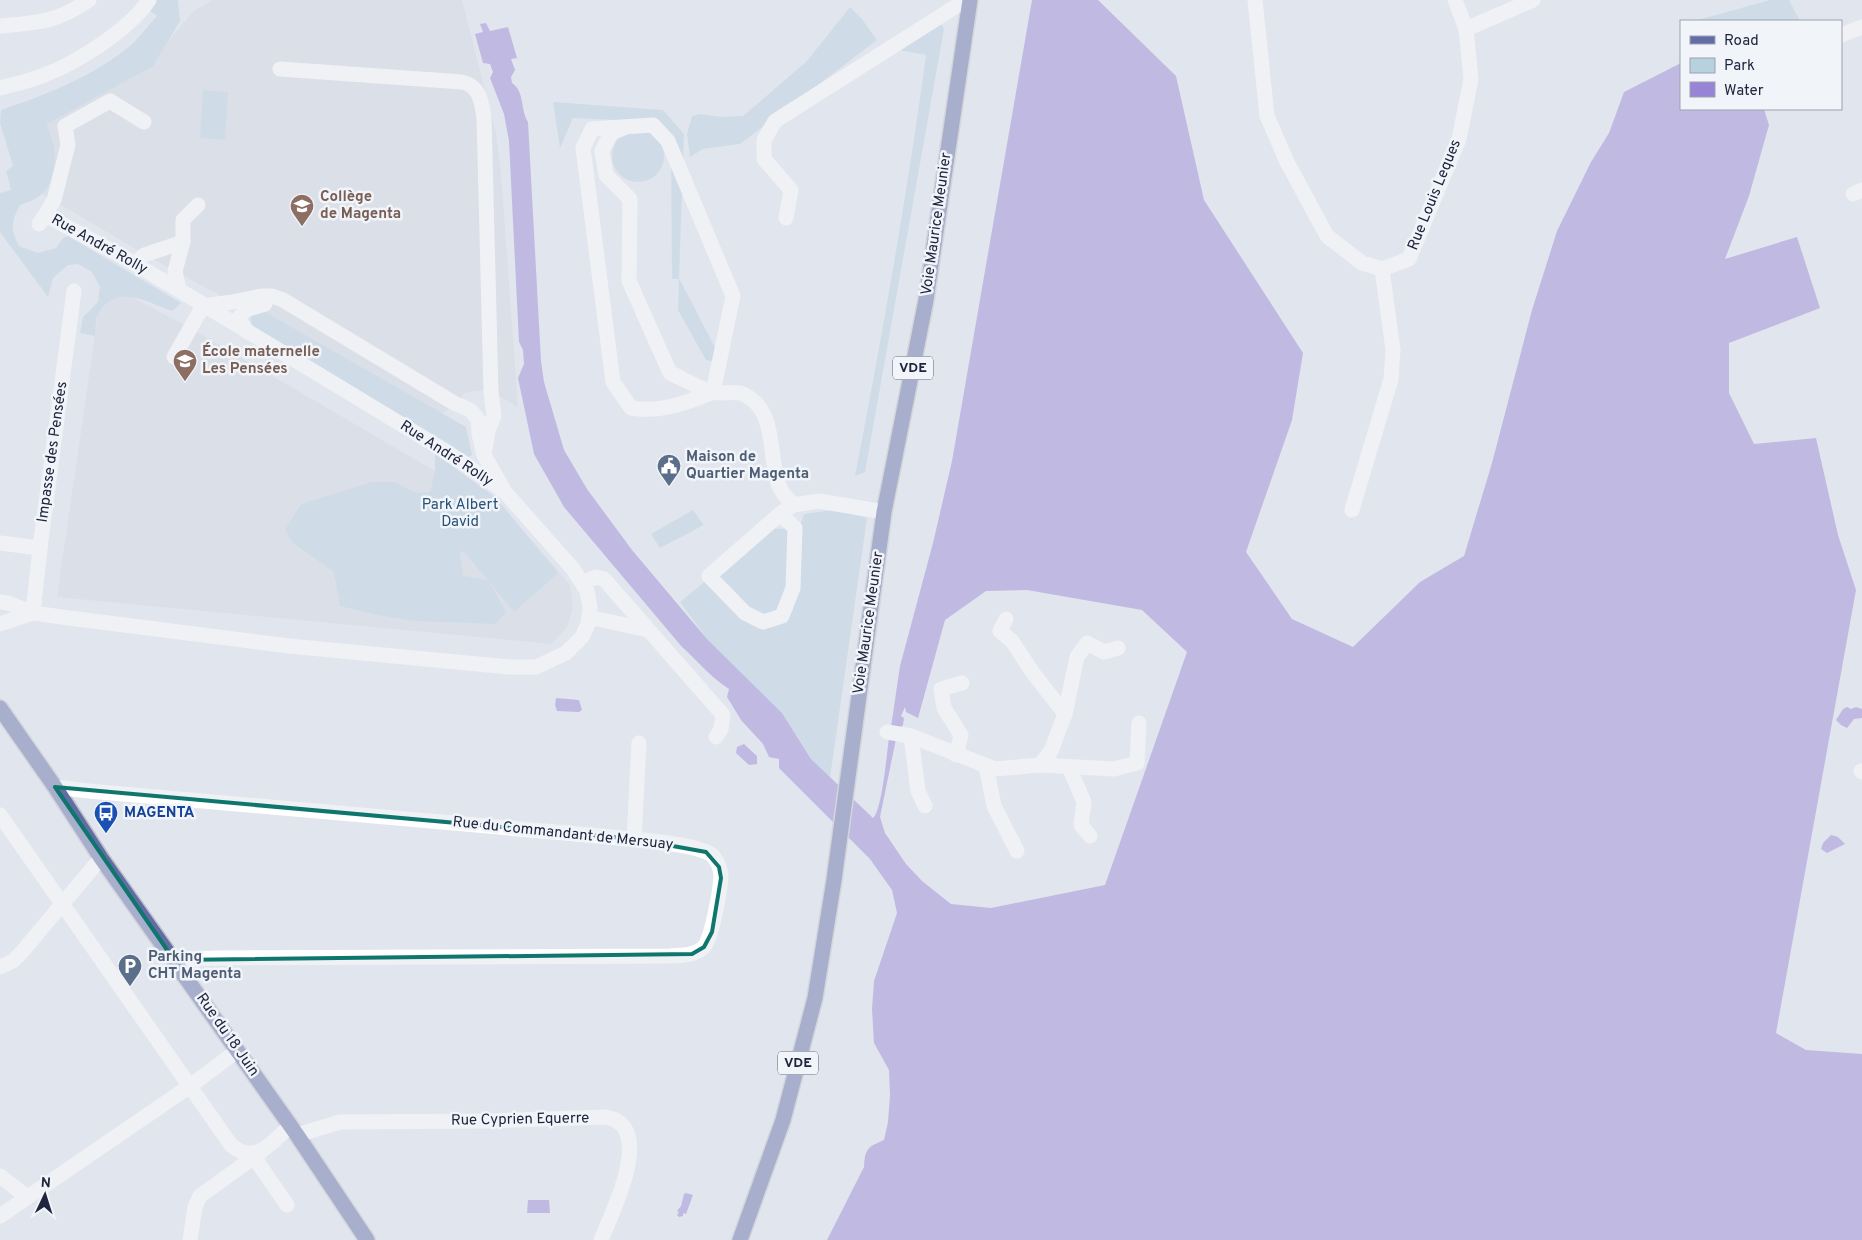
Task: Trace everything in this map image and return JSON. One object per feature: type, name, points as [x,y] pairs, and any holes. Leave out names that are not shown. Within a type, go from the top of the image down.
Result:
[{"type":"main road","name":"Voie Maurice Meunier","points":[[740,1240],[783,1120],[813,1007],[834,880],[876,584],[884,512],[926,300],[970,0]]},
{"type":"main road","name":"Rue du 18 Juin","points":[[0,708],[55,786],[102,858],[294,1130],[367,1240]]},
{"type":"street","points":[[0,26],[50,20],[67,14],[89,0]]},
{"type":"street","points":[[0,88],[45,75],[92,51],[127,23],[149,0]]},
{"type":"street","points":[[786,218],[791,190],[764,159],[764,140],[775,121],[966,0]]},
{"type":"street","points":[[1255,0],[1267,116],[1287,162],[1327,236],[1362,263],[1382,269],[1393,350],[1391,379],[1352,510]]},
{"type":"street","name":"Rue Louis Leques","points":[[1382,269],[1409,259],[1459,140],[1471,80],[1466,29],[1455,0]]},
{"type":"street","points":[[1466,29],[1533,0]]},
{"type":"street","points":[[1842,35],[1862,27]]},
{"type":"street","points":[[280,69],[462,82],[476,89],[484,117],[491,392],[494,416],[488,431],[484,455]]},
{"type":"street","name":"Rue André Rolly","points":[[0,602],[8,603],[33,613],[289,646],[509,667],[536,667],[566,653],[582,637],[588,624],[589,599],[582,583],[573,569],[504,491],[447,452],[135,264],[42,220],[54,200],[68,145],[66,126],[110,101],[144,122]]},
{"type":"street","points":[[653,125],[668,141],[733,296],[713,392],[689,402],[644,410],[631,408],[613,382],[583,148],[592,129],[653,125]]},
{"type":"street","points":[[628,126],[611,133],[602,151],[606,175],[630,199],[630,281],[670,373],[713,392],[741,393],[752,400],[768,422],[775,469],[781,490],[793,505]]},
{"type":"street","points":[[178,290],[175,271],[183,242],[183,220],[198,205]]},
{"type":"street","points":[[135,264],[144,254],[183,242]]},
{"type":"street","name":"Impasse des Pensées","points":[[33,613],[74,291]]},
{"type":"street","points":[[174,357],[203,306],[261,296],[272,296],[283,300],[470,410],[478,419],[484,455],[504,491]]},
{"type":"street","points":[[246,331],[239,318],[245,310],[283,300]]},
{"type":"street","points":[[463,407],[479,404],[491,392]]},
{"type":"street","points":[[780,514],[795,528],[792,588],[782,616],[762,622],[745,613],[709,576],[780,514],[793,505],[819,501],[884,512]]},
{"type":"street","points":[[0,543],[40,548]]},
{"type":"street","points":[[582,583],[596,577],[604,579],[723,716],[721,729],[716,737]]},
{"type":"street","name":"Rue André Rolly","points":[[1,623],[33,613]]},
{"type":"street","points":[[589,617],[648,630]]},
{"type":"street","points":[[1006,619],[1000,631],[1012,641],[1033,673],[1065,714]]},
{"type":"street","points":[[1040,764],[1051,751],[1065,714],[1077,657],[1087,643],[1104,652],[1118,648]]},
{"type":"street","points":[[956,755],[960,735],[944,708],[941,690],[962,682]]},
{"type":"street","points":[[887,732],[911,736],[995,769],[1040,764],[1114,770],[1137,764],[1140,723]]},
{"type":"street","points":[[911,736],[918,791],[925,806]]},
{"type":"street","points":[[634,838],[639,743]]},
{"type":"street","points":[[986,766],[994,806],[1017,851]]},
{"type":"street","points":[[1069,767],[1084,802],[1081,825],[1090,836]]},
{"type":"street","name":"Rue du Commandant de Mersuay","points":[[55,786],[89,791],[634,838],[690,847],[706,852],[713,857],[719,867],[721,878],[712,932],[704,947],[692,954],[660,956],[226,958],[174,960]]},
{"type":"street","points":[[0,815],[231,1145],[238,1151],[259,1153]]},
{"type":"street","points":[[0,967],[17,957],[102,858]]},
{"type":"street","points":[[0,1216],[190,1086],[237,1051]]},
{"type":"street","name":"Rue Cyprien Equerre","points":[[294,1130],[340,1122],[489,1121],[606,1117],[617,1121],[624,1128],[627,1136],[629,1158],[624,1180],[601,1240]]},
{"type":"street","points":[[190,1240],[194,1207],[200,1196],[294,1130]]},
{"type":"street","points":[[259,1153],[287,1205]]},
{"type":"street","points":[[0,1176],[27,1197]]},
{"type":"highlighted area","points":[[55,787],[634,839],[706,852],[719,867],[721,878],[712,932],[704,947],[692,954],[174,960]]},
{"type":"shaded area","name":"Collège de Magenta","points":[[212,0],[462,0],[496,133],[501,174],[518,407],[484,390],[465,393],[451,408],[443,413],[431,416],[144,254],[31,187],[36,127],[148,65],[194,11]]},
{"type":"shaded area","points":[[130,296],[190,328],[435,471],[435,454],[495,497],[570,585],[573,607],[567,627],[552,644],[57,597],[98,314],[112,298]]},
{"type":"green space","points":[[154,0],[178,0],[180,21],[153,66],[47,124],[55,154],[52,176],[46,190],[41,195],[20,205],[13,221],[14,235],[19,246],[38,253],[56,248],[63,238],[68,236],[181,303],[172,311],[133,297],[114,299],[106,304],[98,315],[95,336],[80,333],[83,317],[98,302],[100,287],[92,272],[78,264],[68,265],[53,278],[48,297],[0,232],[0,193],[11,190],[6,171],[13,166],[0,123],[1,110],[81,78],[125,50],[157,16],[149,10]]},
{"type":"green space","points":[[1770,0],[1789,0],[1799,20],[1698,20]]},
{"type":"green space","points":[[850,7],[862,19],[877,40],[740,144],[703,149],[690,157],[687,134],[692,116],[699,114],[721,117],[743,116],[807,61]]},
{"type":"green space","points":[[942,25],[944,29],[865,472],[855,476],[894,266],[926,55],[899,50],[932,26]]},
{"type":"green space","points":[[203,90],[228,92],[225,140],[200,138]]},
{"type":"green space","points":[[553,102],[663,110],[684,134],[679,278],[723,363],[706,360],[678,310],[679,279],[672,279],[671,138],[657,122],[573,118],[560,148]]},
{"type":"green space","points":[[638,130],[652,134],[660,142],[664,156],[660,170],[652,178],[638,182],[624,178],[616,170],[612,156],[616,142],[624,134]]},
{"type":"green space","points":[[256,311],[265,312],[466,427],[472,455],[469,457],[254,331],[250,318]]},
{"type":"green space","name":"Park Albert David","points":[[435,454],[495,497],[558,573],[514,612],[490,583],[506,612],[495,624],[414,621],[340,606],[334,572],[293,543],[285,530],[301,504],[372,482],[394,482],[416,493],[430,492],[435,472]],"holes":[[[464,552],[487,579],[463,576],[460,553]]]},
{"type":"green space","points":[[839,509],[867,518],[830,778],[811,759],[782,713],[707,639],[680,602],[769,529],[799,528],[804,514]]},
{"type":"green space","points":[[693,510],[704,525],[660,548],[651,534]]},
{"type":"water","points":[[1032,0],[1098,0],[1176,76],[1204,200],[1303,353],[1292,420],[1246,552],[1292,619],[1353,647],[1420,582],[1464,556],[1492,463],[1532,310],[1557,231],[1591,162],[1609,133],[1624,92],[1680,64],[1680,110],[1764,110],[1769,125],[1749,196],[1725,259],[1797,237],[1820,308],[1729,343],[1729,393],[1754,444],[1816,438],[1838,535],[1856,590],[1776,1033],[1806,1050],[1862,1054],[1862,1240],[827,1240],[864,1167],[868,1149],[884,1140],[888,1122],[889,1070],[874,1043],[872,1009],[874,981],[897,913],[892,890],[870,859],[779,768],[779,759],[769,757],[763,744],[741,720],[727,697],[729,689],[710,675],[682,647],[564,507],[534,454],[518,378],[524,364],[523,350],[519,342],[509,141],[504,114],[490,78],[493,72],[490,64],[483,63],[475,34],[483,32],[480,24],[486,23],[490,31],[508,27],[517,58],[511,59],[515,70],[511,77],[512,83],[521,96],[528,122],[541,361],[544,382],[564,450],[587,489],[632,550],[707,639],[782,713],[811,759],[873,818],[879,804],[889,737],[896,739],[880,817],[885,833],[906,864],[922,881],[951,904],[991,908],[1105,885],[1187,652],[1142,610],[1027,590],[986,591],[945,620],[918,718],[906,712],[905,707],[901,716],[904,718],[903,725],[899,730],[891,727],[900,666],[933,543],[952,461]]},
{"type":"water","points":[[556,698],[579,700],[582,710],[579,712],[557,711],[555,705]]},
{"type":"water","points":[[1847,707],[1862,709],[1862,718],[1854,719],[1847,728],[1836,720],[1843,709]]},
{"type":"water","points":[[744,744],[757,756],[757,764],[749,765],[736,753],[737,747]]},
{"type":"water","points":[[1831,835],[1838,837],[1845,844],[1827,853],[1821,849],[1823,843]]},
{"type":"water","points":[[686,1193],[693,1195],[686,1214],[683,1213],[683,1216],[679,1217],[677,1215],[679,1212],[677,1211]]},
{"type":"water","points":[[528,1200],[549,1200],[550,1213],[527,1213]]},
{"type":"place","name":"Collège de Magenta","points":[[302,227]]},
{"type":"place","name":"École maternelle Les Pensées","points":[[185,382]]},
{"type":"place","name":"Maison de Quartier Magenta","points":[[669,487]]},
{"type":"place","name":"MAGENTA","points":[[106,834]]},
{"type":"place","name":"Parking CHT Magenta","points":[[130,987]]}]
